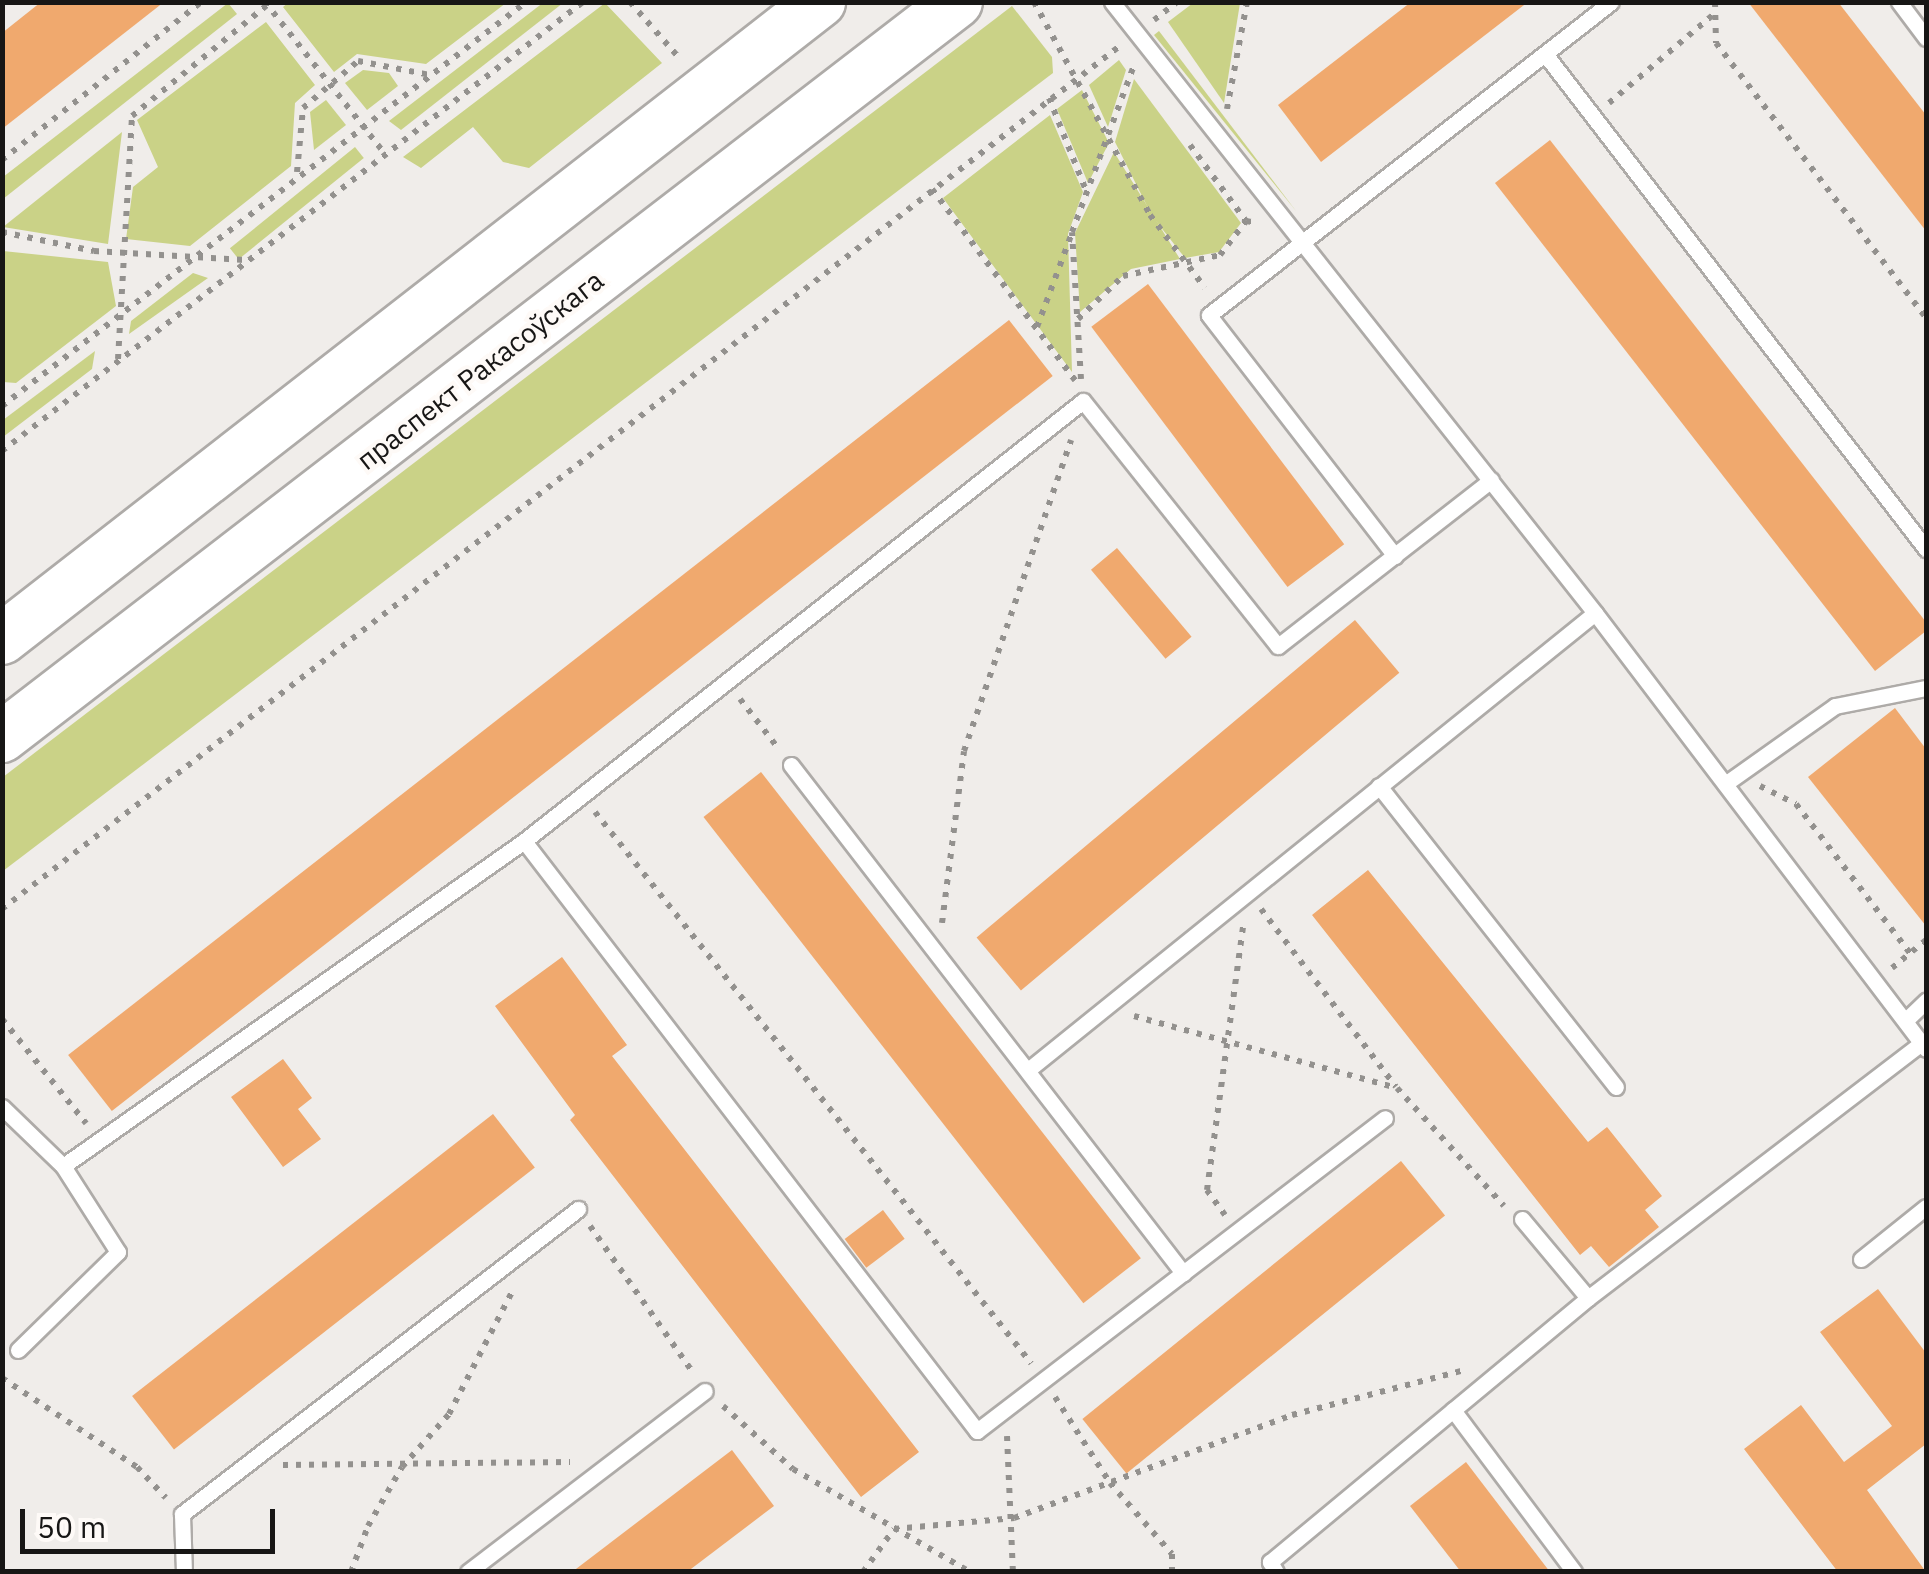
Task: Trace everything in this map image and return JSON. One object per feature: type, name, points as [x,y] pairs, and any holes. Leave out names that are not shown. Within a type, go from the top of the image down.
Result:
[{"type":"main road","points":[[2,640],[820,2]]},
{"type":"main road","name":"праспект Ракасоўскага","points":[[2,738],[957,2]]},
{"type":"lane","points":[[1112,2],[1294,249],[1491,480],[1731,780],[1924,1046],[1588,1298],[1270,1562],[1276,1572]]},
{"type":"lane","points":[[1394,556],[1209,315],[1611,2]]},
{"type":"lane","points":[[1899,2],[1926,38]]},
{"type":"lane","points":[[1545,54],[1926,549]]},
{"type":"lane","points":[[63,1166],[524,840],[1083,401],[1278,646],[1491,480]]},
{"type":"lane","points":[[1028,1070],[1246,890],[1595,612]]},
{"type":"lane","points":[[1731,780],[1835,706],[1926,688]]},
{"type":"lane","points":[[792,765],[1183,1273]]},
{"type":"lane","points":[[1379,786],[1616,1087]]},
{"type":"lane","points":[[524,840],[977,1431],[1385,1118]]},
{"type":"lane","points":[[1906,1020],[1926,1001]]},
{"type":"lane","points":[[2,1108],[63,1166],[118,1252],[18,1350]]},
{"type":"lane","points":[[1861,1259],[1926,1207]]},
{"type":"lane","points":[[184,1572],[182,1514],[578,1209]]},
{"type":"lane","points":[[1522,1219],[1588,1298]]},
{"type":"lane","points":[[468,1572],[705,1391]]},
{"type":"lane","points":[[1453,1410],[1574,1572]]},
{"type":"path","points":[[2,160],[201,2]]},
{"type":"path","points":[[2,406],[297,173],[364,127],[526,2]]},
{"type":"path","points":[[2,451],[582,2]]},
{"type":"path","points":[[630,2],[676,62],[690,51]]},
{"type":"path","points":[[1034,2],[1184,262],[1220,306]]},
{"type":"path","points":[[1156,2],[1156,19],[1177,2]]},
{"type":"path","points":[[1227,112],[1247,2]]},
{"type":"path","points":[[1715,2],[1716,43],[1926,318]]},
{"type":"path","points":[[118,361],[122,312],[119,251],[132,116],[268,4],[384,154]]},
{"type":"path","points":[[1593,116],[1715,14]]},
{"type":"path","points":[[2,909],[932,189],[1077,72],[1121,45],[1133,68],[1112,142],[1087,194],[1037,326]]},
{"type":"path","points":[[297,173],[303,108],[358,61],[430,75]]},
{"type":"path","points":[[1048,98],[1087,194]]},
{"type":"path","points":[[932,189],[1082,390],[1072,232]]},
{"type":"path","points":[[1076,320],[1123,276],[1220,254],[1246,221],[1263,224],[1294,249]]},
{"type":"path","points":[[2,232],[119,251],[246,260]]},
{"type":"path","points":[[2,395],[14,397]]},
{"type":"path","points":[[936,948],[964,751],[1016,619],[1083,401]]},
{"type":"path","points":[[726,682],[792,765]]},
{"type":"path","points":[[1731,780],[1796,804],[1910,954]]},
{"type":"path","points":[[582,795],[1044,1380],[1110,1483],[1172,1554],[1172,1572]]},
{"type":"path","points":[[1236,1231],[1207,1190],[1232,1040],[1246,890]]},
{"type":"path","points":[[1246,890],[1396,1088],[1488,1194],[1522,1219]]},
{"type":"path","points":[[1875,982],[1926,940]]},
{"type":"path","points":[[1104,1009],[1232,1040],[1396,1088]]},
{"type":"path","points":[[2,1019],[100,1140]]},
{"type":"path","points":[[578,1209],[705,1391],[793,1469],[970,1572]]},
{"type":"path","points":[[351,1572],[402,1467],[449,1414],[506,1310],[530,1245]]},
{"type":"path","points":[[863,1572],[894,1529],[1014,1518],[1292,1415],[1517,1356]]},
{"type":"path","points":[[2,1378],[137,1467],[182,1514]]},
{"type":"path","points":[[1004,1410],[1014,1518],[1013,1572]]},
{"type":"path","points":[[246,1464],[402,1467],[621,1455]]},
{"type":"green space","points":[[289,2],[506,3],[426,64],[357,54],[334,72],[283,7]]},
{"type":"green space","points":[[544,2],[563,3],[401,130],[389,121]]},
{"type":"green space","points":[[228,3],[237,14],[3,199],[3,177]]},
{"type":"green space","points":[[605,3],[662,63],[529,168],[503,162],[473,127],[421,168],[403,157]]},
{"type":"green space","points":[[1193,3],[1240,3],[1224,103],[1168,22]]},
{"type":"green space","points":[[1012,6],[1052,57],[1053,73],[3,871],[3,777]]},
{"type":"green space","points":[[266,22],[315,85],[295,103],[291,166],[190,246],[126,239],[133,187],[158,167],[137,120]]},
{"type":"green space","points":[[1159,31],[1296,211],[1154,35]]},
{"type":"green space","points":[[1119,60],[1126,70],[1108,127],[1089,85]]},
{"type":"green space","points":[[363,70],[389,73],[398,86],[367,110],[345,83]]},
{"type":"green space","points":[[1134,79],[1241,223],[1219,252],[1185,258],[1152,216],[1115,142]]},
{"type":"green space","points":[[1082,90],[1109,143],[1088,183],[1057,109]]},
{"type":"green space","points":[[326,100],[346,125],[314,150],[310,112]]},
{"type":"green space","points":[[1050,115],[1083,192],[1068,234],[1072,372],[943,198]]},
{"type":"green space","points":[[122,132],[108,244],[3,227]]},
{"type":"green space","points":[[355,147],[364,158],[239,259],[230,248]]},
{"type":"green space","points":[[1114,152],[1180,259],[1131,269],[1080,312],[1075,233]]},
{"type":"green space","points":[[3,251],[108,262],[116,306],[16,383],[3,382]]},
{"type":"green space","points":[[193,273],[208,278],[129,334],[131,321]]},
{"type":"green space","points":[[95,351],[92,369],[3,437],[3,420]]},
{"type":"building","points":[[41,2],[164,2],[2,129],[2,33]]},
{"type":"building","points":[[1411,2],[1528,2],[1321,162],[1278,105]]},
{"type":"building","points":[[1748,2],[1838,2],[1926,115],[1926,231]]},
{"type":"building","points":[[1550,140],[1926,622],[1926,631],[1875,671],[1495,183]]},
{"type":"building","points":[[1148,284],[1344,544],[1287,587],[1091,327]]},
{"type":"building","points":[[1009,320],[1053,376],[112,1111],[68,1055]]},
{"type":"building","points":[[1117,548],[1192,637],[1166,659],[1091,570]]},
{"type":"building","points":[[1355,620],[1399,673],[1021,990],[977,938]]},
{"type":"building","points":[[1895,708],[1926,749],[1926,926],[1808,777]]},
{"type":"building","points":[[761,772],[1141,1258],[1083,1303],[703,817]]},
{"type":"building","points":[[1368,870],[1588,1142],[1607,1127],[1662,1196],[1645,1210],[1659,1227],[1609,1267],[1591,1246],[1580,1255],[1312,915]]},
{"type":"building","points":[[562,957],[627,1045],[612,1056],[919,1452],[861,1497],[570,1120],[575,1115],[495,1006]]},
{"type":"building","points":[[283,1059],[312,1098],[298,1109],[321,1139],[283,1167],[231,1097]]},
{"type":"building","points":[[493,1114],[535,1168],[174,1450],[132,1396]]},
{"type":"building","points":[[1401,1161],[1445,1215],[1126,1473],[1082,1419]]},
{"type":"building","points":[[883,1210],[905,1239],[866,1268],[845,1239]]},
{"type":"building","points":[[1878,1289],[1926,1353],[1926,1444],[1867,1490],[1926,1572],[1838,1572],[1744,1449],[1801,1405],[1844,1462],[1892,1426],[1820,1332]]},
{"type":"building","points":[[732,1450],[774,1506],[687,1572],[572,1572]]},
{"type":"building","points":[[1466,1462],[1550,1572],[1461,1572],[1410,1506]]}]
